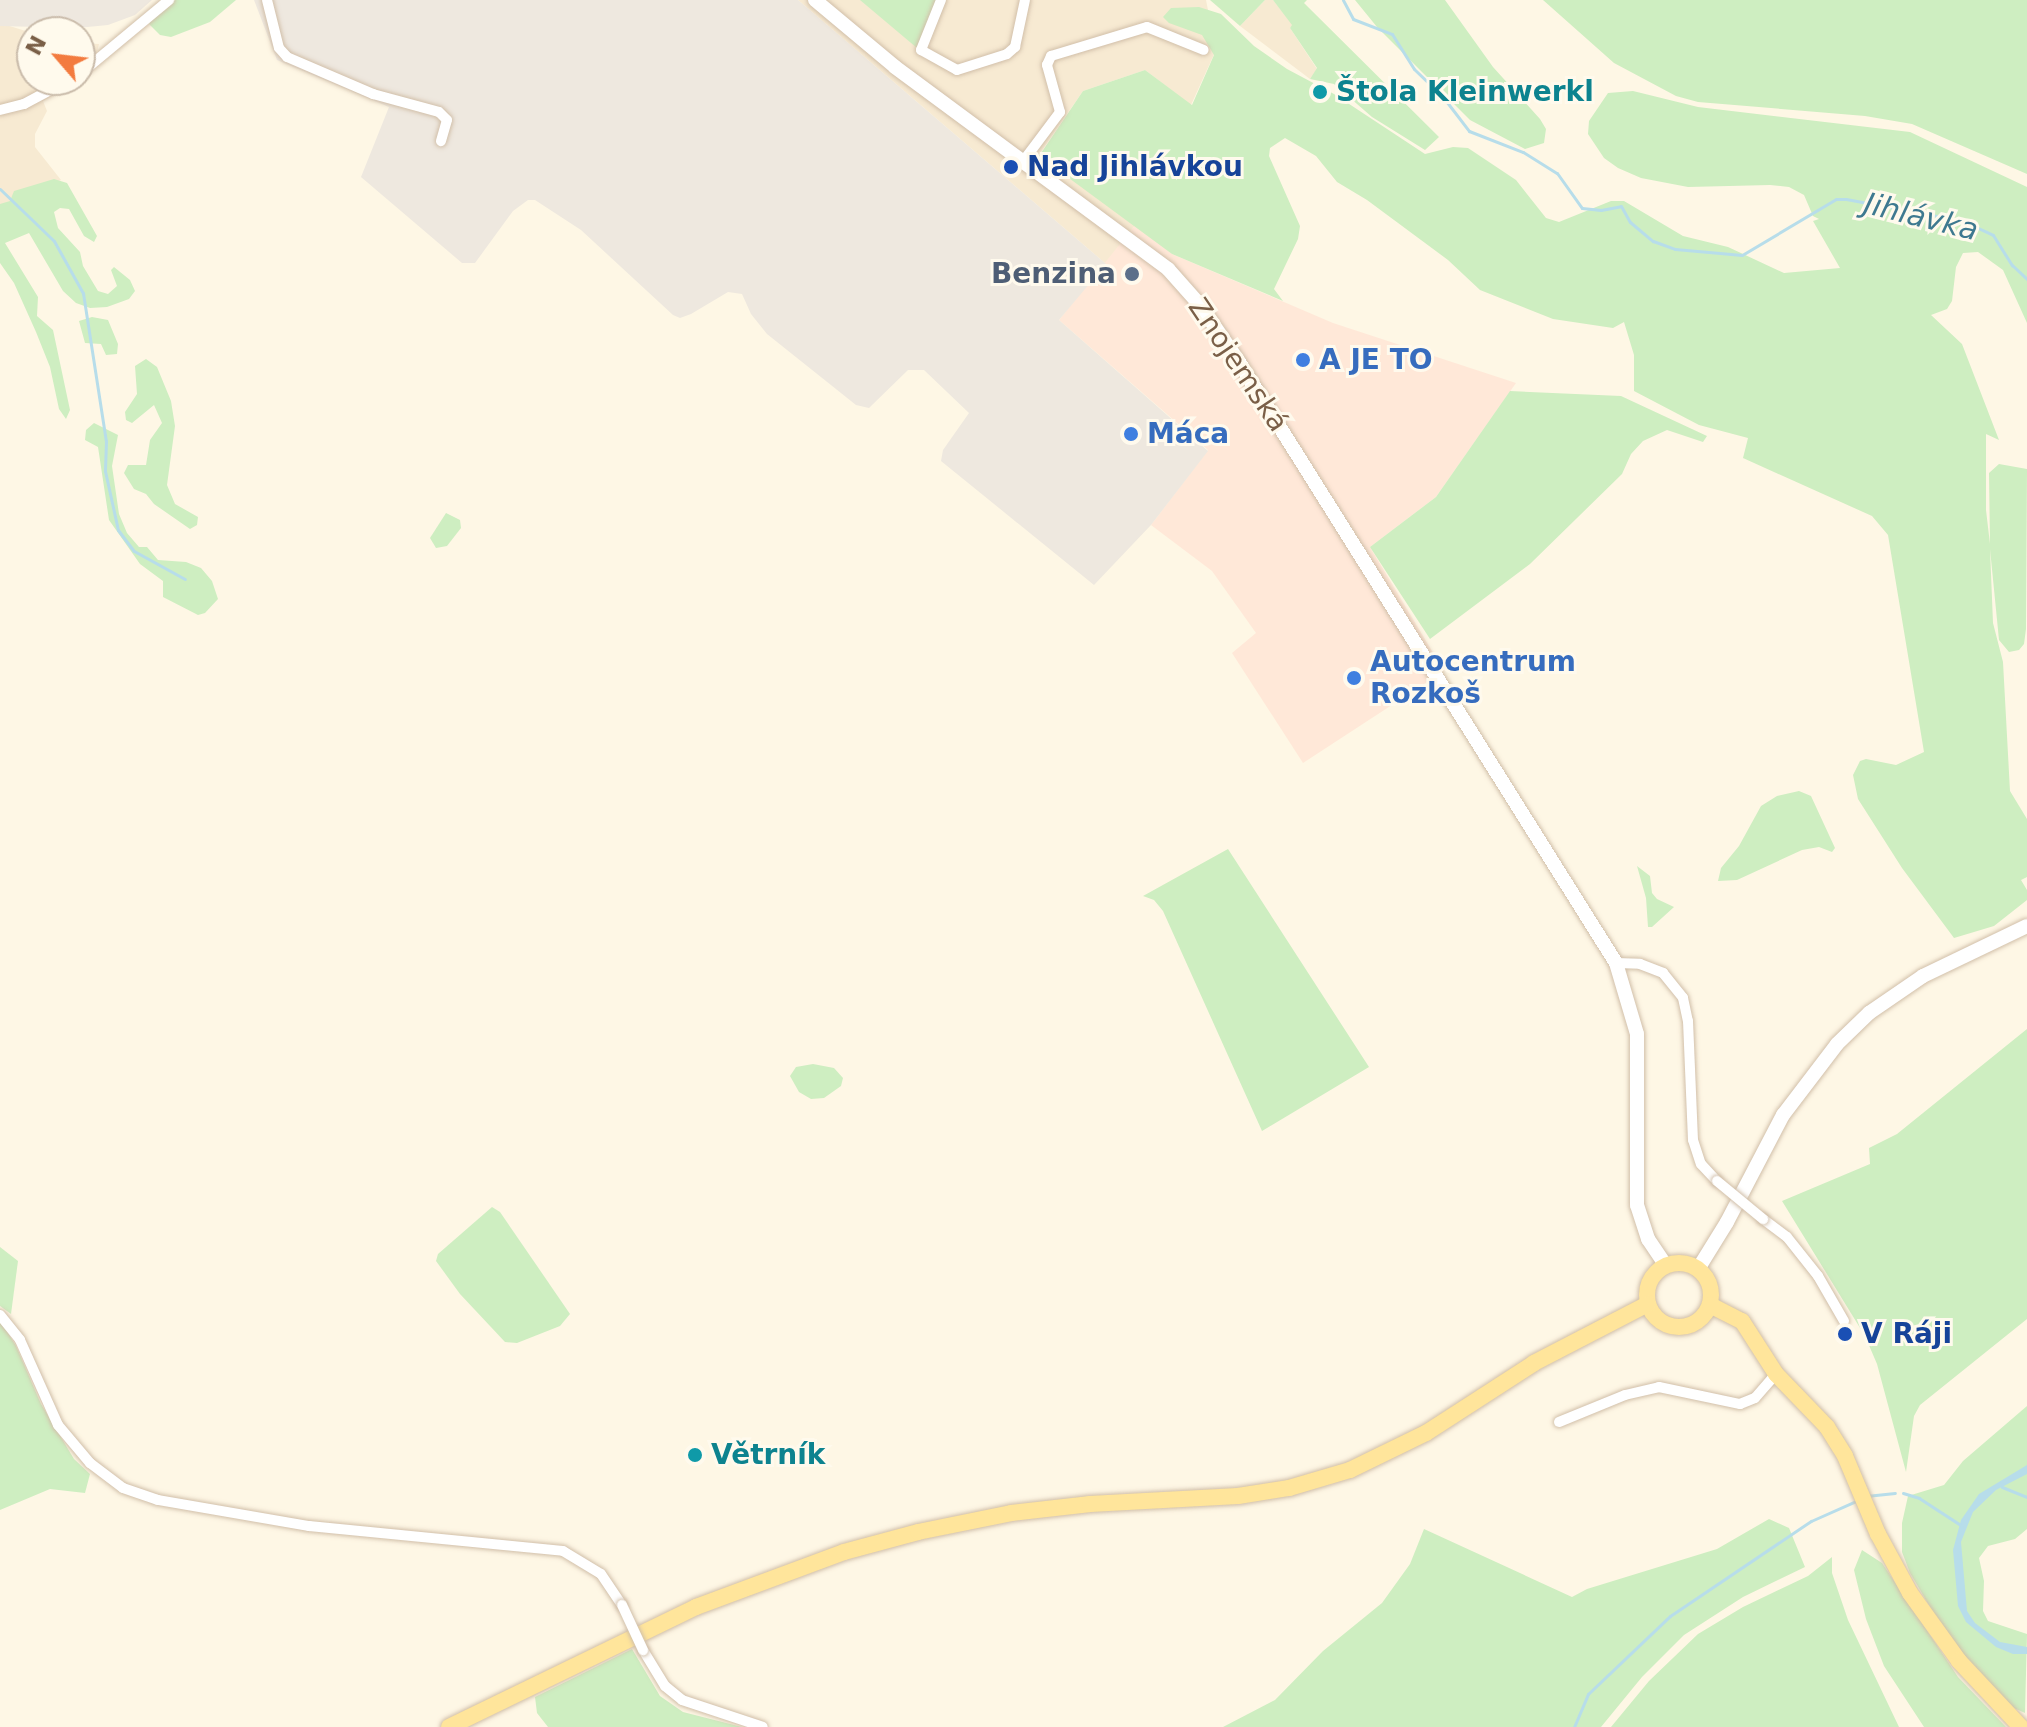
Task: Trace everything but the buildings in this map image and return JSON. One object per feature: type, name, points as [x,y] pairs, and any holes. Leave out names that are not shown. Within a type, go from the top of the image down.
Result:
[{"type":"main road","name":"Znojemská","points":[[815,0],[895,67],[1168,269],[1200,305],[1541,839],[1616,963],[1637,1034],[1637,1205],[1648,1239],[1666,1266]]},
{"type":"main road","points":[[1698,1269],[1721,1233],[1783,1115],[1837,1044],[1869,1013],[1923,976],[2027,926]]},
{"type":"main road","points":[[1679,1263],[1698,1269],[1710,1285],[1710,1305],[1698,1321],[1679,1327],[1660,1321],[1648,1304],[1649,1284],[1666,1266],[1679,1263]]},
{"type":"main road","points":[[449,1727],[671,1618],[778,1574],[844,1552],[918,1532],[1011,1513],[1090,1504],[1238,1496],[1289,1488],[1350,1470],[1426,1433],[1534,1363],[1648,1304]]},
{"type":"main road","points":[[1710,1305],[1742,1321],[1776,1374],[1827,1427],[1888,1554],[1930,1623],[1978,1684],[2021,1727]]},
{"type":"street","points":[[96,61],[169,0]]},
{"type":"street","points":[[267,0],[279,48],[287,57],[373,94],[439,112],[447,120],[441,141]]},
{"type":"street","points":[[941,0],[921,50],[950,69],[965,69],[1007,54],[1015,47],[1025,0]]},
{"type":"street","points":[[1024,160],[1060,112],[1047,65],[1051,56],[1147,27],[1204,50]]},
{"type":"street","points":[[0,110],[24,104],[39,96]]},
{"type":"street","points":[[1616,963],[1640,964],[1663,973],[1683,998],[1688,1021],[1693,1140],[1701,1164],[1717,1181],[1787,1237],[1818,1276],[1844,1321]]},
{"type":"street","points":[[0,1315],[20,1340],[58,1425],[90,1463],[123,1488],[158,1500],[309,1526],[563,1551],[588,1563],[601,1574],[622,1605],[643,1650],[665,1686],[682,1700],[763,1727]]},
{"type":"street","points":[[1559,1422],[1625,1395],[1659,1387],[1716,1402],[1740,1404],[1755,1398],[1776,1374]]},
{"type":"shaded area","points":[[0,0],[152,0],[135,15],[108,25],[96,26],[96,16],[16,16],[16,26],[0,26]]},
{"type":"shaded area","points":[[254,0],[798,0],[1106,264],[1059,320],[1208,451],[1151,525],[1094,585],[941,461],[943,450],[969,413],[924,370],[908,370],[869,408],[856,405],[767,334],[751,314],[742,294],[728,292],[691,314],[680,318],[673,315],[581,230],[535,200],[528,200],[513,211],[475,263],[462,263],[361,177],[389,107],[277,60]]},
{"type":"shaded area","points":[[798,0],[1206,0],[1216,50],[1191,105],[1145,70],[1083,91],[1039,155],[1136,224],[1106,264]]},
{"type":"shaded area","points":[[1265,0],[1273,0],[1293,25],[1290,28],[1317,69],[1310,79],[1240,26]]},
{"type":"shaded area","points":[[0,23],[16,28],[16,96],[52,96],[43,101],[47,111],[35,134],[35,147],[61,180],[0,209]]},
{"type":"shaded area","points":[[1136,224],[1172,254],[1333,323],[1516,383],[1436,497],[1370,547],[1444,671],[1303,763],[1232,653],[1256,633],[1212,571],[1151,525],[1208,450],[1059,320]]},
{"type":"green space","points":[[167,0],[236,0],[210,22],[171,37],[160,35],[149,24]]},
{"type":"green space","points":[[860,0],[938,0],[917,48]]},
{"type":"green space","points":[[1210,0],[1265,0],[1240,26]]},
{"type":"green space","points":[[1273,0],[1307,0],[1304,3],[1439,137],[1425,150],[1372,117],[1334,84],[1310,79],[1317,68]]},
{"type":"green space","points":[[1355,0],[1445,0],[1493,67],[1540,119],[1546,129],[1544,143],[1525,149],[1470,120],[1377,27]]},
{"type":"green space","points":[[1543,0],[2027,0],[2027,174],[1912,124],[1865,116],[1698,102],[1676,96],[1614,63]]},
{"type":"green space","points":[[1199,7],[1221,14],[1254,46],[1287,69],[1334,94],[1425,154],[1453,147],[1468,148],[1516,180],[1546,218],[1559,222],[1611,201],[1624,201],[1683,236],[1728,247],[1784,273],[1840,268],[1813,221],[1819,219],[1813,216],[1804,195],[1789,187],[1770,185],[1688,187],[1641,178],[1618,168],[1604,158],[1588,134],[1589,121],[1608,93],[1633,91],[1698,107],[1910,132],[2027,187],[2027,323],[2003,270],[1978,252],[1963,253],[1956,267],[1952,301],[1947,309],[1931,315],[1962,344],[1999,440],[1986,434],[1986,510],[1990,544],[1989,473],[1999,464],[2027,469],[2026,629],[2024,644],[2019,650],[2009,652],[1999,640],[1990,549],[1993,623],[2003,662],[2010,791],[2027,819],[2027,877],[2021,880],[2027,890],[2027,900],[1994,926],[1954,938],[1902,868],[1858,799],[1853,775],[1860,761],[1866,759],[1896,765],[1924,752],[1888,535],[1872,516],[1743,458],[1748,438],[1699,425],[1634,391],[1634,355],[1624,322],[1613,328],[1553,319],[1480,290],[1448,260],[1367,200],[1337,182],[1316,156],[1285,138],[1270,148],[1269,156],[1300,226],[1298,239],[1274,289],[1283,301],[1172,254],[1039,156],[1083,91],[1145,70],[1192,105],[1214,55],[1202,35],[1169,23],[1163,17],[1171,8]]},
{"type":"green space","points":[[54,179],[67,183],[97,236],[94,242],[84,236],[69,209],[60,208],[54,212],[58,228],[80,252],[83,266],[98,291],[108,294],[117,286],[111,270],[114,267],[130,280],[135,291],[129,299],[107,307],[90,308],[76,303],[63,291],[29,233],[5,243],[38,297],[37,316],[53,330],[70,410],[66,419],[59,409],[50,367],[36,332],[14,283],[0,263],[0,204],[10,201],[14,191]]},
{"type":"green space","points":[[92,317],[108,320],[118,344],[117,354],[106,355],[101,344],[85,343],[79,321]]},
{"type":"green space","points":[[146,359],[157,367],[171,401],[175,426],[167,485],[175,504],[198,517],[197,525],[190,529],[154,504],[146,494],[134,489],[124,473],[128,465],[146,465],[150,440],[162,423],[154,405],[132,423],[126,420],[125,412],[137,394],[135,366]]},
{"type":"green space","points":[[1510,391],[1621,396],[1707,436],[1703,442],[1667,430],[1643,441],[1631,454],[1622,474],[1530,564],[1430,639],[1370,547],[1436,497]]},
{"type":"green space","points":[[94,423],[118,435],[112,466],[119,514],[127,533],[139,547],[147,547],[158,560],[186,562],[201,568],[212,581],[218,599],[205,613],[198,615],[163,597],[163,581],[140,564],[109,520],[98,447],[85,440],[86,430]]},
{"type":"green space","points":[[446,513],[460,520],[461,528],[447,546],[436,548],[430,538]]},
{"type":"green space","points":[[1799,791],[1811,796],[1835,848],[1832,852],[1819,847],[1802,850],[1737,880],[1718,881],[1721,868],[1739,846],[1761,806],[1777,796]]},
{"type":"green space","points":[[1228,849],[1369,1067],[1262,1131],[1163,911],[1154,900],[1143,896]]},
{"type":"green space","points":[[1637,866],[1650,876],[1652,893],[1657,899],[1674,907],[1652,927],[1648,927],[1646,898]]},
{"type":"green space","points":[[2027,1029],[2027,1319],[1920,1405],[1914,1416],[1906,1472],[1877,1364],[1865,1336],[1782,1201],[1870,1164],[1869,1148],[1897,1134]]},
{"type":"green space","points":[[813,1064],[834,1068],[843,1078],[841,1086],[824,1098],[811,1099],[799,1092],[790,1076],[796,1067]]},
{"type":"green space","points":[[492,1207],[500,1212],[570,1314],[560,1326],[517,1343],[505,1342],[460,1294],[436,1261],[438,1254]]},
{"type":"green space","points":[[0,1247],[18,1261],[11,1314],[0,1306]]},
{"type":"green space","points":[[0,1320],[16,1346],[41,1404],[74,1459],[90,1474],[85,1493],[50,1489],[0,1510]]},
{"type":"green space","points":[[2027,1406],[2027,1529],[2015,1539],[1988,1546],[1979,1558],[1984,1581],[1983,1611],[1988,1621],[2027,1634],[2025,1713],[2005,1704],[1952,1644],[1910,1573],[1902,1552],[1902,1523],[1908,1496],[1944,1485],[1963,1461]]},
{"type":"green space","points":[[1769,1519],[1789,1528],[1805,1567],[1743,1597],[1684,1635],[1642,1677],[1601,1727],[1223,1727],[1275,1700],[1323,1651],[1382,1603],[1410,1564],[1424,1529],[1572,1597],[1587,1589],[1717,1549]]},
{"type":"green space","points":[[1862,1550],[1882,1563],[1958,1677],[2006,1727],[1924,1727],[1884,1666],[1866,1619],[1854,1570]]},
{"type":"green space","points":[[1832,1557],[1832,1573],[1848,1620],[1899,1727],[1611,1727],[1649,1681],[1698,1634],[1743,1607],[1808,1576]]},
{"type":"green space","points":[[632,1649],[660,1696],[683,1712],[742,1727],[548,1727],[537,1713],[535,1697]]},
{"type":"water","points":[[2027,1465],[2027,1474],[1996,1490],[1973,1512],[1961,1542],[1967,1611],[1975,1623],[2000,1642],[2027,1647],[2027,1654],[2013,1654],[1996,1647],[1966,1622],[1958,1606],[1953,1550],[1961,1520],[1979,1494]]},
{"type":"waterway","name":"Jihlávka","points":[[1343,0],[1353,19],[1392,34],[1414,69],[1443,97],[1469,131],[1523,152],[1557,173],[1582,208],[1601,210],[1621,206],[1630,222],[1653,241],[1675,249],[1742,255],[1836,199],[1846,199],[1963,221],[1993,235],[2012,265],[2027,279]]},
{"type":"waterway","points":[[0,189],[54,241],[83,293],[106,441],[105,471],[118,530],[134,551],[185,579]]},
{"type":"waterway","points":[[2002,1487],[2027,1497]]},
{"type":"waterway","points":[[1866,1496],[1895,1493]]},
{"type":"waterway","points":[[1903,1493],[1919,1498],[1962,1526]]},
{"type":"waterway","points":[[1574,1727],[1588,1694],[1670,1616],[1811,1521],[1856,1501]]},
{"type":"place","name":"Štola Kleinwerkl","points":[[1320,92]]},
{"type":"place","name":"Nad Jihlávkou","points":[[1011,167]]},
{"type":"place","name":"Benzina","points":[[1132,274]]},
{"type":"place","name":"A JE TO","points":[[1303,360]]},
{"type":"place","name":"Máca","points":[[1131,434]]},
{"type":"place","name":"Autocentrum Rozkoš","points":[[1354,678]]},
{"type":"place","name":"V Ráji","points":[[1845,1334]]},
{"type":"place","name":"Větrník","points":[[695,1455]]}]
